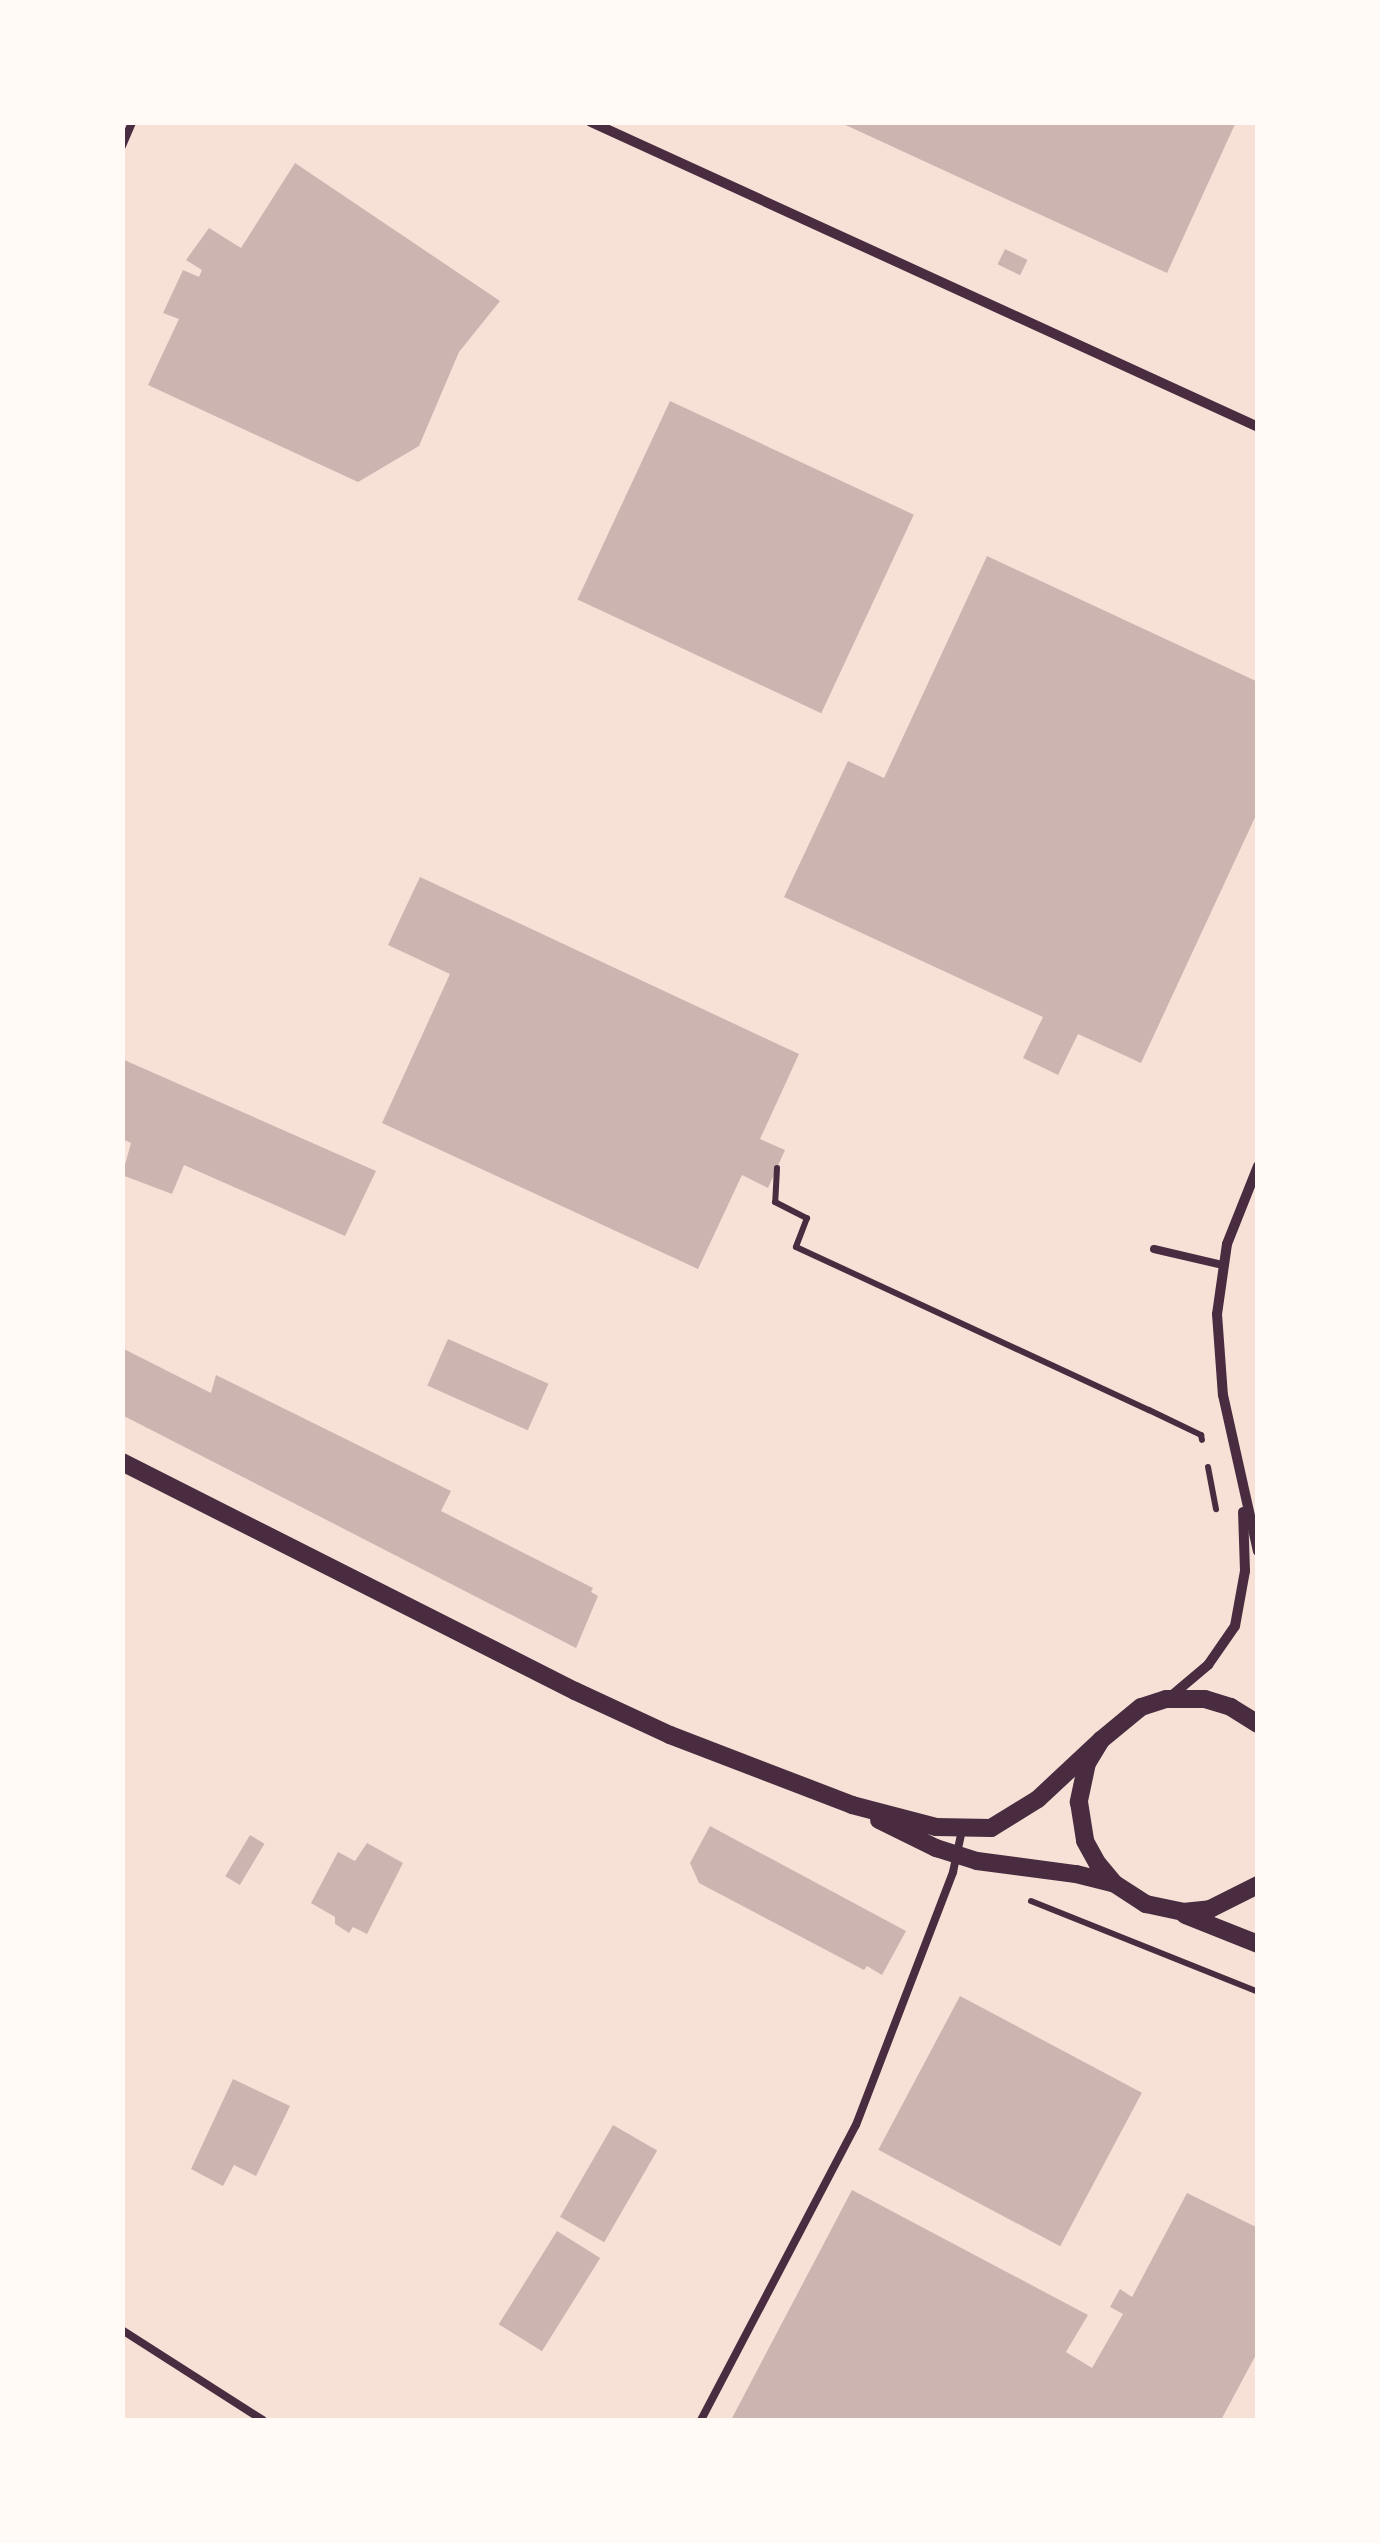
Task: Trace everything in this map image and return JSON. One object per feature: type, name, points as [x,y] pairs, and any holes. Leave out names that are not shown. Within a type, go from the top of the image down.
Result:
[{"type":"street","points":[[590,122],[1258,426]]},
{"type":"street","points":[[1258,1166],[1234,1222],[1223,1264],[1217,1314],[1219,1367],[1258,1551]]},
{"type":"street","points":[[122,1462],[670,1735],[852,1805],[958,1856],[1115,1884],[1146,1904],[1220,1926],[1258,1944]]},
{"type":"street","points":[[852,1805],[962,1830],[991,1828],[1018,1814],[1130,1713],[1166,1699],[1208,1665],[1235,1626],[1246,1552],[1242,1481]]},
{"type":"street","points":[[1166,1699],[1218,1702],[1258,1724]]},
{"type":"street","points":[[1101,1740],[1083,1776],[1080,1815],[1085,1841],[1115,1884]]},
{"type":"street","points":[[1170,1910],[1210,1909],[1258,1884]]},
{"type":"lane","points":[[122,146],[132,122]]},
{"type":"lane","points":[[1154,1248],[1223,1264]]},
{"type":"lane","points":[[701,2420],[856,2125],[958,1856],[962,1830]]},
{"type":"lane","points":[[122,2330],[263,2420]]},
{"type":"path","points":[[777,1168],[775,1202],[807,1218],[796,1247],[1201,1435],[1218,1521]]},
{"type":"path","points":[[1016,1895],[1175,1963],[1258,1992]]},
{"type":"building","points":[[839,122],[1236,122],[1167,273]]},
{"type":"building","points":[[295,163],[500,301],[459,352],[419,446],[358,482],[148,385],[179,319],[163,313],[183,270],[199,277],[202,270],[186,260],[209,228],[241,248]]},
{"type":"building","points":[[1005,249],[1027,260],[1020,275],[998,264]]},
{"type":"building","points":[[670,401],[914,515],[821,713],[577,599]]},
{"type":"building","points":[[987,556],[1258,682],[1258,811],[1141,1063],[1078,1034],[1058,1075],[1023,1058],[1043,1017],[784,897],[848,761],[884,778]]},
{"type":"building","points":[[420,877],[799,1054],[760,1139],[785,1150],[768,1188],[742,1175],[698,1269],[382,1123],[450,974],[388,945]]},
{"type":"building","points":[[122,1059],[376,1171],[345,1236],[184,1165],[172,1194],[122,1175],[131,1143],[122,1139]]},
{"type":"building","points":[[448,1339],[548,1384],[528,1430],[427,1386]]},
{"type":"building","points":[[122,1348],[211,1393],[216,1375],[451,1491],[441,1511],[593,1588],[591,1592],[598,1596],[576,1648],[122,1415]]},
{"type":"building","points":[[710,1826],[906,1931],[882,1975],[867,1966],[864,1970],[699,1883],[690,1863]]},
{"type":"building","points":[[250,1835],[265,1844],[240,1885],[225,1876]]},
{"type":"building","points":[[367,1843],[403,1863],[367,1934],[353,1927],[349,1933],[335,1924],[335,1917],[311,1903],[338,1852],[355,1861]]},
{"type":"building","points":[[960,1996],[1142,2093],[1060,2246],[878,2150]]},
{"type":"building","points":[[233,2079],[290,2106],[256,2176],[234,2165],[223,2186],[191,2169]]},
{"type":"building","points":[[613,2125],[657,2150],[604,2242],[560,2217]]},
{"type":"building","points":[[852,2190],[1088,2315],[1066,2352],[1092,2368],[1123,2314],[1110,2307],[1120,2289],[1132,2297],[1187,2193],[1258,2228],[1258,2351],[1221,2420],[731,2420]]},
{"type":"building","points":[[557,2231],[600,2258],[542,2351],[499,2324]]}]
